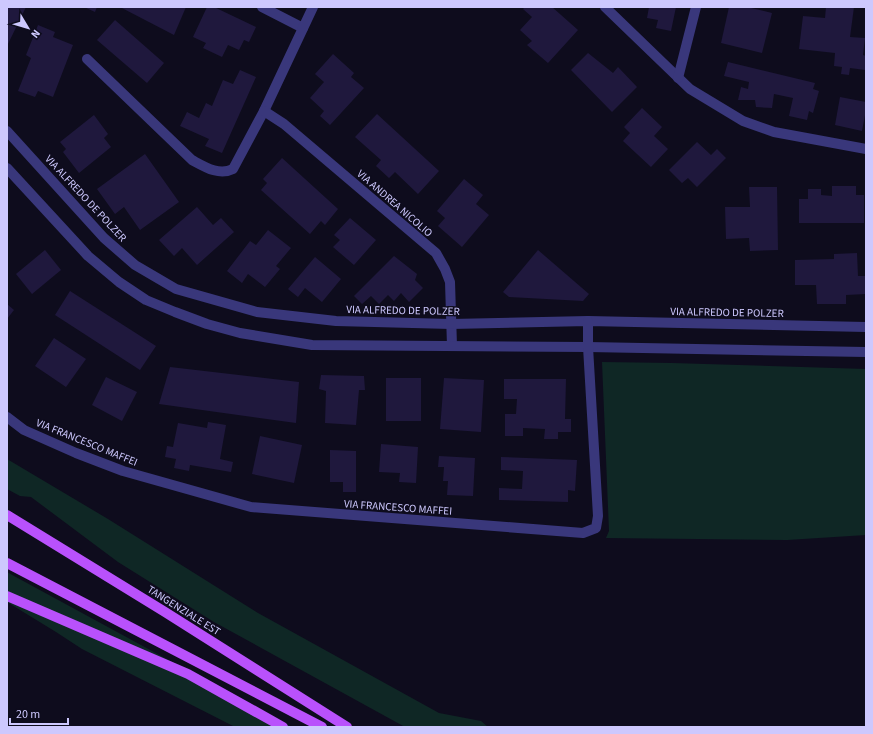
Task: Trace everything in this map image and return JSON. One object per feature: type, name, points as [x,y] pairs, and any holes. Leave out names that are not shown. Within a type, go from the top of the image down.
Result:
[{"type":"main road","name":"TANGENZIALE EST","points":[[7,515],[165,612],[347,727]]},
{"type":"main road","points":[[7,563],[322,727]]},
{"type":"main road","points":[[7,596],[188,674],[283,727]]},
{"type":"street","points":[[262,7],[303,28]]},
{"type":"street","points":[[87,59],[192,160],[212,170],[226,172],[233,169],[264,111],[313,7]]},
{"type":"street","points":[[605,7],[690,89],[743,121],[774,132],[866,149]]},
{"type":"street","points":[[678,78],[696,7]]},
{"type":"street","name":"VIA ANDREA NICOLIO","points":[[264,111],[284,124],[436,253],[450,282],[452,346]]},
{"type":"street","name":"VIA ALFREDO DE POLZER","points":[[7,131],[104,238],[135,265],[176,289],[257,312],[336,321],[451,324],[588,321],[866,328]]},
{"type":"street","points":[[7,168],[88,256],[119,282],[146,300],[174,312],[207,324],[240,333],[312,345],[588,347],[866,352]]},
{"type":"street","name":"VIA FRANCESCO MAFFEI","points":[[7,418],[24,430],[76,453],[123,471],[252,507],[583,533],[596,528],[598,516],[588,347],[588,321]]},
{"type":"green space","points":[[602,362],[866,369],[866,535],[787,540],[606,538],[609,531]]},
{"type":"green space","points":[[7,459],[108,519],[258,613],[439,713],[481,721],[488,727],[405,727],[214,622],[118,562],[31,497],[20,496],[7,489]]},
{"type":"green space","points":[[7,572],[292,727],[235,727],[82,649],[7,602]]},
{"type":"building","points":[[7,7],[26,7],[7,46]]},
{"type":"building","points":[[84,7],[97,7],[95,12]]},
{"type":"building","points":[[120,7],[186,7],[174,35]]},
{"type":"building","points":[[207,7],[214,7],[256,27],[249,42],[244,40],[239,50],[228,45],[222,57],[203,48],[206,43],[193,37]]},
{"type":"building","points":[[525,7],[552,7],[578,30],[548,63],[527,45],[532,41],[520,30],[532,17],[523,9]]},
{"type":"building","points":[[649,7],[676,7],[671,31],[656,28],[658,20],[647,18]]},
{"type":"building","points":[[729,7],[747,7],[772,13],[762,53],[721,43]]},
{"type":"building","points":[[826,7],[854,7],[850,37],[865,38],[863,55],[866,56],[865,70],[850,68],[849,75],[841,74],[842,67],[834,66],[835,53],[799,49],[803,16],[825,18]]},
{"type":"building","points":[[115,20],[164,63],[147,83],[97,40]]},
{"type":"building","points":[[38,25],[55,32],[53,37],[73,45],[53,97],[38,91],[35,97],[18,91],[31,58],[26,55]]},
{"type":"building","points":[[588,53],[613,73],[618,67],[637,87],[612,112],[571,70]]},
{"type":"building","points":[[333,54],[354,73],[351,77],[364,88],[330,125],[320,116],[324,111],[310,98],[324,82],[315,74]]},
{"type":"building","points":[[728,62],[815,83],[813,89],[819,91],[813,113],[809,111],[807,120],[789,116],[793,98],[774,94],[772,108],[756,107],[755,100],[738,100],[741,87],[748,89],[749,82],[724,76]]},
{"type":"building","points":[[240,70],[256,77],[222,153],[205,146],[209,139],[180,126],[187,112],[199,118],[206,103],[212,106],[223,80],[233,84]]},
{"type":"building","points":[[840,97],[866,102],[862,131],[835,125]]},
{"type":"building","points":[[642,108],[662,127],[654,136],[668,149],[651,167],[623,141],[630,133],[624,127]]},
{"type":"building","points":[[377,114],[439,171],[418,194],[395,172],[389,178],[376,166],[381,160],[355,137]]},
{"type":"building","points":[[94,115],[108,134],[104,138],[111,147],[79,173],[63,152],[66,149],[60,142]]},
{"type":"building","points":[[697,142],[711,155],[717,149],[726,158],[697,187],[688,178],[682,183],[669,170]]},
{"type":"building","points":[[145,154],[179,202],[140,230],[124,207],[115,214],[97,189]]},
{"type":"building","points":[[282,158],[338,209],[325,225],[321,221],[310,234],[261,190],[267,183],[263,179]]},
{"type":"building","points":[[464,179],[483,195],[476,204],[489,215],[462,247],[438,226],[445,218],[437,211]]},
{"type":"building","points":[[832,186],[856,186],[856,195],[864,195],[864,223],[799,223],[799,199],[808,199],[808,189],[821,189],[821,195],[832,196]]},
{"type":"building","points":[[749,187],[777,187],[778,250],[750,251],[749,238],[726,239],[725,207],[750,207]]},
{"type":"building","points":[[197,207],[213,225],[221,218],[234,232],[197,265],[182,248],[174,256],[159,240]]},
{"type":"building","points":[[350,218],[376,240],[354,265],[333,247],[340,240],[334,235]]},
{"type":"building","points":[[268,230],[291,248],[276,266],[280,269],[265,287],[248,274],[242,283],[227,271],[250,241],[256,245]]},
{"type":"building","points":[[45,250],[61,270],[32,294],[16,274]]},
{"type":"building","points":[[538,250],[589,294],[583,301],[509,297],[503,292]]},
{"type":"building","points":[[857,253],[858,276],[865,276],[866,294],[846,295],[846,304],[817,304],[816,285],[795,285],[795,260],[834,259],[834,254]]},
{"type":"building","points":[[394,256],[417,274],[415,280],[423,288],[409,302],[401,293],[394,301],[388,295],[379,304],[371,296],[362,304],[354,296]]},
{"type":"building","points":[[315,257],[341,279],[322,302],[305,288],[298,297],[288,289]]},
{"type":"building","points":[[70,291],[156,346],[140,370],[55,315]]},
{"type":"building","points":[[7,304],[14,310],[7,319]]},
{"type":"building","points":[[54,338],[86,359],[66,387],[35,366]]},
{"type":"building","points":[[170,367],[299,382],[296,423],[159,404]]},
{"type":"building","points":[[321,375],[364,376],[365,390],[359,390],[356,425],[325,423],[326,391],[319,389]]},
{"type":"building","points":[[106,377],[137,392],[122,421],[92,405]]},
{"type":"building","points":[[386,378],[421,378],[421,421],[386,421]]},
{"type":"building","points":[[444,378],[484,380],[481,432],[440,429]]},
{"type":"building","points":[[504,379],[566,379],[565,419],[571,419],[571,432],[558,432],[558,439],[544,439],[545,429],[523,428],[523,436],[505,436],[505,414],[516,414],[517,399],[504,399]]},
{"type":"building","points":[[208,422],[226,425],[220,459],[233,462],[231,472],[190,465],[189,471],[174,468],[176,459],[165,457],[167,446],[173,447],[178,423],[207,428]]},
{"type":"building","points":[[260,436],[302,445],[294,483],[252,474]]},
{"type":"building","points":[[381,444],[418,447],[416,483],[399,482],[400,473],[379,472]]},
{"type":"building","points":[[330,450],[356,451],[356,492],[343,492],[343,482],[330,482]]},
{"type":"building","points":[[439,456],[475,458],[473,496],[447,495],[448,481],[443,481],[444,467],[438,467]]},
{"type":"building","points":[[501,457],[577,460],[575,491],[568,490],[568,502],[499,500],[499,488],[522,489],[523,471],[501,470]]}]
